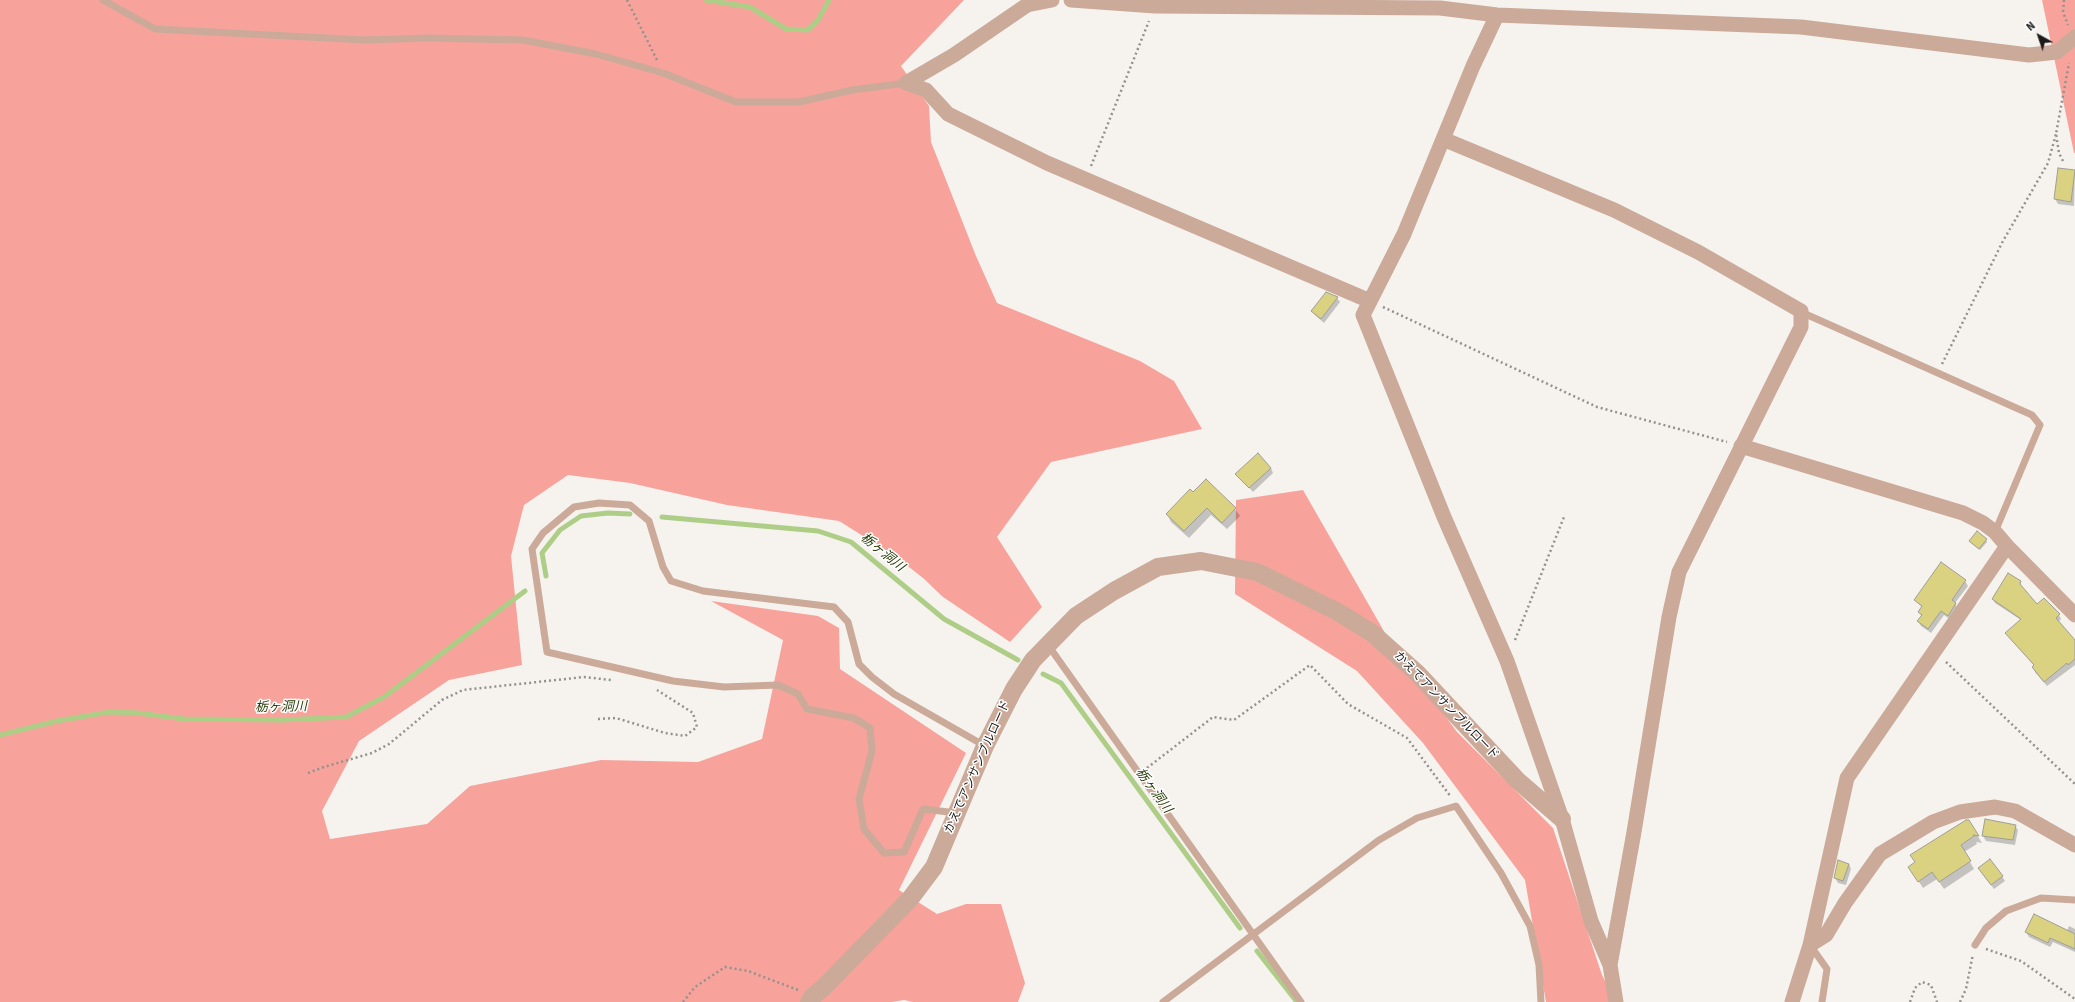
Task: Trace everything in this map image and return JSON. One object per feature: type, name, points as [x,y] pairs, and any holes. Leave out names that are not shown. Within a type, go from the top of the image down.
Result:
[{"type":"street","points":[[906,83],[954,55],[1027,5],[1052,0]]},
{"type":"street","points":[[1070,0],[1155,6],[1433,8],[1497,15],[1801,27],[2029,55],[2057,52],[2074,38]]},
{"type":"street","points":[[1497,15],[1443,139],[1404,234],[1363,315],[1444,517],[1507,661],[1562,819],[1591,921],[1610,965],[1616,1002]]},
{"type":"street","points":[[906,83],[926,90],[948,114],[1047,163],[1086,178],[1370,302]]},
{"type":"street","points":[[1443,139],[1621,213],[1698,252],[1801,311],[1801,327],[1679,572],[1669,617],[1634,832],[1610,965]]},
{"type":"street","points":[[1741,446],[1963,513],[1984,523],[1995,532],[2075,614]]},
{"type":"street","points":[[1792,1002],[1810,945],[1847,778],[2007,546]]},
{"type":"street","name":"かえでアンサンブルロード","points":[[817,995],[910,899],[934,867],[985,746],[1014,689],[1033,660],[1076,616],[1114,591],[1158,566],[1202,562],[1257,572],[1338,612],[1372,633],[1417,673],[1517,780],[1562,819]]},
{"type":"street","points":[[1810,945],[1826,935],[1845,903],[1880,854],[1933,822],[1960,812],[1995,807],[2015,811],[2075,845]]},
{"type":"lane","points":[[103,0],[154,29],[364,40],[428,38],[522,40],[596,54],[663,73],[736,102],[799,102],[852,90],[906,83]]},
{"type":"lane","points":[[1801,311],[2032,415],[2040,426],[1995,532]]},
{"type":"lane","points":[[957,813],[923,809],[904,852],[884,853],[864,829],[859,800],[872,751],[870,728],[854,718],[807,709],[798,694],[778,685],[724,687],[673,681],[547,652],[532,549],[544,533],[574,507],[598,503],[630,506],[649,521],[663,567],[671,581],[703,591],[834,608],[848,622],[859,664],[872,677],[894,694],[985,746]]},
{"type":"lane","points":[[1047,644],[1254,933],[1301,1002]]},
{"type":"lane","points":[[1163,1002],[1379,840],[1417,818],[1456,806],[1501,873],[1530,926],[1539,965],[1541,1002]]},
{"type":"lane","points":[[1974,945],[1986,928],[2006,911],[2041,898],[2075,900]]},
{"type":"lane","points":[[1810,945],[1826,969],[1822,1002]]},
{"type":"path","points":[[627,0],[663,73]]},
{"type":"path","points":[[1937,373],[2003,241],[2048,163],[2056,134],[2074,38],[2063,12],[2064,0]]},
{"type":"path","points":[[1086,178],[1155,6]]},
{"type":"path","points":[[2056,134],[2059,153],[2063,161]]},
{"type":"path","points":[[1370,302],[1598,407],[1741,446]]},
{"type":"path","points":[[1507,661],[1564,517]]},
{"type":"path","points":[[1934,651],[2075,784]]},
{"type":"path","points":[[1140,773],[1214,717],[1234,720],[1310,665],[1348,704],[1407,738],[1446,788],[1456,806]]},
{"type":"path","points":[[308,773],[372,753],[389,744],[442,700],[463,690],[584,677],[613,680]]},
{"type":"path","points":[[598,719],[616,718],[664,733],[685,736],[697,727],[693,713],[655,690]]},
{"type":"path","points":[[1960,1002],[1966,988],[1974,945],[2021,961],[2075,999]]},
{"type":"path","points":[[683,1002],[695,987],[725,967],[748,971],[817,995]]},
{"type":"path","points":[[1910,1002],[1915,988],[1922,982],[1931,985],[1937,1002]]},
{"type":"shaded area","points":[[0,0],[964,0],[901,66],[929,106],[931,142],[976,256],[997,303],[1140,361],[1174,381],[1202,429],[1051,462],[997,537],[1042,607],[1010,642],[943,597],[923,578],[895,556],[839,521],[727,505],[630,483],[568,475],[524,505],[511,556],[522,665],[449,680],[359,741],[322,811],[330,839],[427,824],[470,786],[601,760],[698,762],[762,739],[783,640],[711,601],[818,616],[839,628],[840,669],[966,753],[899,890],[937,914],[966,904],[1001,904],[1025,983],[1018,1002],[913,1002],[904,1000],[892,1002],[0,1002]]},
{"type":"shaded area","points":[[2042,0],[2075,0],[2075,153],[2074,153]]},
{"type":"shaded area","points":[[1303,490],[1385,633],[1457,732],[1553,828],[1602,975],[1616,1002],[1546,1002],[1525,880],[1423,743],[1357,671],[1235,594],[1236,500]]},
{"type":"building","points":[[2058,168],[2075,170],[2071,202],[2054,199]]},
{"type":"building","points":[[1326,292],[1338,297],[1321,319],[1311,311]]},
{"type":"building","points":[[1258,453],[1271,468],[1249,488],[1235,474]]},
{"type":"building","points":[[1206,479],[1236,508],[1222,523],[1207,508],[1184,531],[1166,514],[1190,489],[1193,492]]},
{"type":"building","points":[[1977,531],[1987,539],[1979,549],[1969,541]]},
{"type":"building","points":[[1941,562],[1966,580],[1952,600],[1956,603],[1948,616],[1941,611],[1928,629],[1917,621],[1922,615],[1918,612],[1922,606],[1914,600]]},
{"type":"building","points":[[2008,573],[2021,581],[2020,584],[2037,604],[2044,598],[2060,614],[2056,618],[2075,640],[2075,659],[2068,665],[2067,663],[2044,682],[2032,667],[2034,665],[2005,633],[2021,619],[1992,599]]},
{"type":"building","points":[[1985,819],[2016,825],[2013,840],[1982,836]]},
{"type":"building","points":[[1966,820],[1969,820],[1979,836],[1973,835],[1974,836],[1961,845],[1971,861],[1939,882],[1932,872],[1918,882],[1908,867],[1915,862],[1910,855]]},
{"type":"building","points":[[1990,859],[2003,876],[1991,885],[1978,868]]},
{"type":"building","points":[[1838,860],[1849,864],[1843,881],[1834,878]]},
{"type":"building","points":[[2034,914],[2075,934],[2075,949],[2050,938],[2048,943],[2025,932]]},
{"type":"waterway","points":[[706,0],[750,7],[786,29],[808,30],[818,20],[829,0]]},
{"type":"waterway","name":"栃ヶ洞川","points":[[546,576],[542,553],[560,530],[581,516],[608,513],[630,514]]},
{"type":"waterway","name":"栃ヶ洞川","points":[[662,517],[818,531],[851,542],[944,619],[1018,660]]},
{"type":"waterway","name":"栃ヶ洞川","points":[[0,735],[57,721],[109,712],[138,713],[184,719],[283,720],[346,717],[384,697],[525,591]]},
{"type":"waterway","name":"栃ヶ洞川","points":[[1043,674],[1061,683],[1240,928]]},
{"type":"waterway","name":"栃ヶ洞川","points":[[1257,951],[1297,1002]]}]
